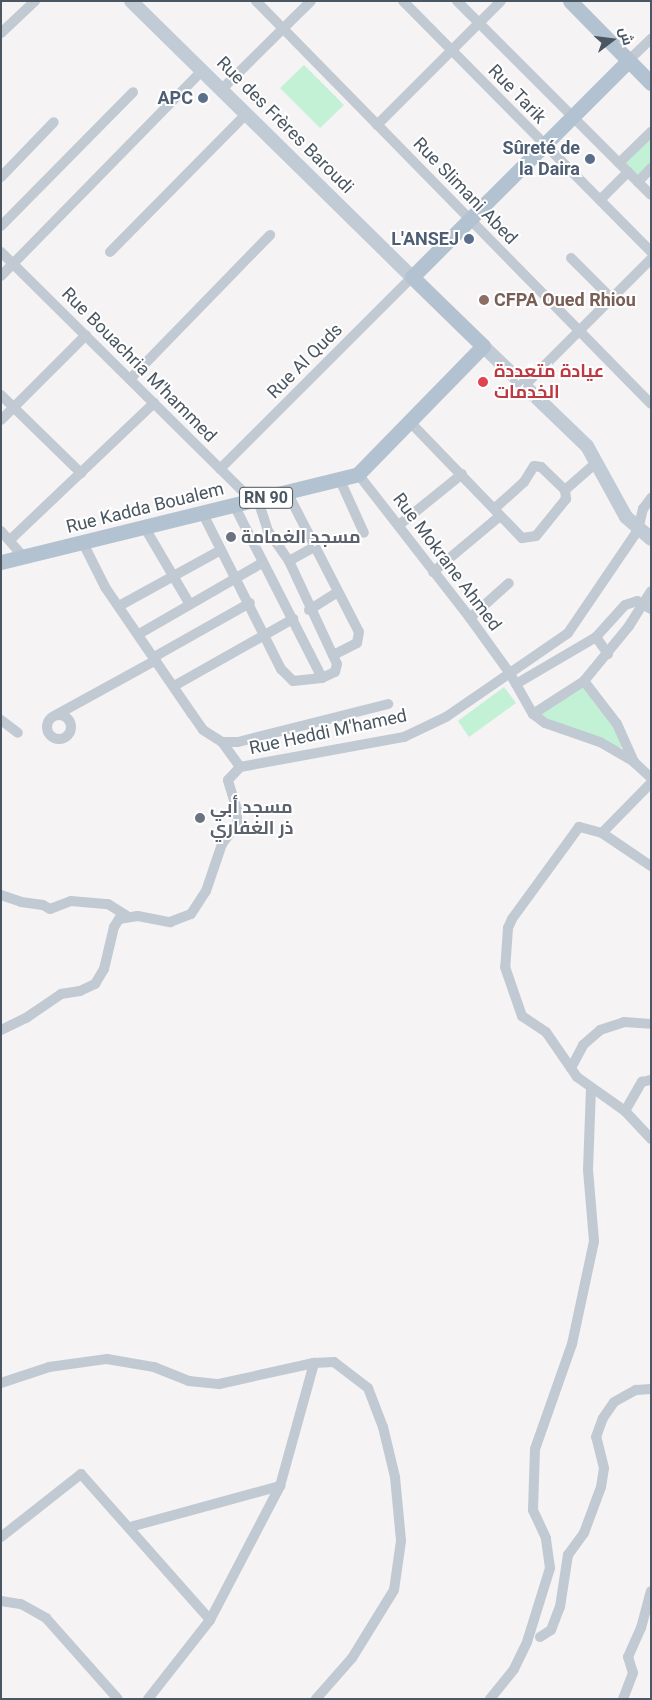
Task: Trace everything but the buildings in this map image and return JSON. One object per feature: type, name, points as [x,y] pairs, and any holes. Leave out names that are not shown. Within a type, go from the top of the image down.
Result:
[{"type":"main road","points":[[570,1],[651,84]]},
{"type":"main road","points":[[358,474],[483,346],[412,277],[628,61]]},
{"type":"main road","name":"Rue Kadda Boualem","points":[[1,562],[202,514],[358,474]]},
{"type":"street","points":[[1,33],[35,1]]},
{"type":"street","name":"Rue des Frères Baroudi","points":[[131,1],[412,277]]},
{"type":"street","name":"Rue Slimani Abed","points":[[256,1],[651,404]]},
{"type":"street","points":[[222,89],[311,1]]},
{"type":"street","name":"Rue Tarik","points":[[403,1],[651,252]]},
{"type":"street","points":[[457,1],[651,195]]},
{"type":"street","points":[[377,125],[501,1]]},
{"type":"street","points":[[628,61],[651,39]]},
{"type":"street","points":[[1,276],[203,70]]},
{"type":"street","points":[[1,226],[133,92]]},
{"type":"street","points":[[110,252],[247,113]]},
{"type":"street","points":[[1,177],[54,122]]},
{"type":"street","points":[[619,163],[651,132]]},
{"type":"street","points":[[638,182],[651,168]]},
{"type":"street","points":[[600,200],[628,172]]},
{"type":"street","points":[[130,379],[270,235]]},
{"type":"street","name":"Rue Bouachria M'hammed","points":[[1,252],[220,469],[255,500]]},
{"type":"street","points":[[572,258],[611,298]]},
{"type":"street","points":[[524,386],[651,259]]},
{"type":"street","name":"Rue Al Quds","points":[[220,469],[412,277]]},
{"type":"street","points":[[1,420],[86,335]]},
{"type":"street","points":[[483,346],[587,446],[610,491],[644,528],[651,540]]},
{"type":"street","points":[[1,395],[81,473]]},
{"type":"street","points":[[10,540],[154,403]]},
{"type":"street","points":[[409,421],[522,538],[533,538],[566,499],[566,490],[596,462]]},
{"type":"street","points":[[433,572],[497,512],[524,482],[534,466],[541,467],[566,490]]},
{"type":"street","name":"Rue Mokrane Ahmed","points":[[358,474],[470,618],[509,672],[533,714]]},
{"type":"street","points":[[399,525],[462,474]]},
{"type":"street","points":[[339,478],[364,533]]},
{"type":"street","points":[[287,492],[360,636],[357,642],[333,655]]},
{"type":"street","name":"Rue Heddi M'hamed","points":[[240,767],[404,737],[446,717],[568,633],[644,528],[643,509],[651,498]]},
{"type":"street","points":[[202,514],[238,578],[281,669],[292,681],[322,678],[337,670],[333,655],[309,610],[289,562],[268,531],[255,500]]},
{"type":"street","points":[[234,505],[322,678]]},
{"type":"street","points":[[144,528],[175,574],[190,603]]},
{"type":"street","points":[[1,531],[24,557]]},
{"type":"street","points":[[1,895],[21,902],[43,904],[50,909],[71,901],[108,904],[127,916],[170,922],[182,920],[200,902],[222,844],[237,824],[237,810],[228,780],[240,767],[222,742],[203,730],[119,606],[83,543]]},
{"type":"street","points":[[289,562],[314,547]]},
{"type":"street","points":[[119,606],[221,550]]},
{"type":"street","points":[[139,634],[262,563]]},
{"type":"street","points":[[470,618],[509,584]]},
{"type":"street","points":[[651,591],[647,606],[584,681],[533,714],[545,723],[600,742],[634,762],[651,778]]},
{"type":"street","points":[[309,610],[338,592]]},
{"type":"street","points":[[516,684],[596,637],[626,605],[638,601],[647,606]]},
{"type":"street","points":[[56,715],[250,604]]},
{"type":"street","points":[[174,686],[293,619]]},
{"type":"street","points":[[568,633],[578,647]]},
{"type":"street","points":[[596,637],[608,654]]},
{"type":"street","points":[[584,681],[617,724],[634,762]]},
{"type":"street","points":[[222,742],[238,742],[388,704]]},
{"type":"street","points":[[1,720],[18,733]]},
{"type":"street","points":[[602,833],[651,783]]},
{"type":"street","points":[[651,866],[602,833],[579,827],[508,928],[505,967],[522,1016],[546,1032],[570,1068],[592,1090],[626,1111],[651,1139]]},
{"type":"street","points":[[1,1030],[26,1018],[61,994],[80,991],[95,984],[104,969],[114,927],[119,919],[127,916]]},
{"type":"street","points":[[570,1068],[583,1044],[600,1030],[624,1022],[651,1024]]},
{"type":"street","points":[[626,1111],[642,1082],[651,1080]]},
{"type":"street","points":[[490,1699],[514,1669],[527,1642],[550,1568],[546,1538],[533,1510],[535,1449],[572,1344],[594,1241],[588,1170],[592,1090]]},
{"type":"street","points":[[1,1383],[49,1366],[107,1359],[154,1367],[190,1381],[219,1384],[314,1363],[334,1362],[368,1388],[383,1427],[395,1477],[401,1540],[394,1590],[381,1616],[352,1658],[316,1699]]},
{"type":"street","points":[[148,1699],[210,1620],[280,1486],[314,1363]]},
{"type":"street","points":[[540,1637],[552,1630],[560,1607],[568,1555],[584,1532],[601,1487],[604,1468],[596,1437],[602,1418],[614,1402],[636,1390],[651,1389]]},
{"type":"street","points":[[1,1537],[81,1474],[130,1527],[210,1620]]},
{"type":"street","points":[[130,1527],[280,1486]]},
{"type":"street","points":[[623,1699],[633,1673],[628,1658],[651,1591]]},
{"type":"street","points":[[1,1601],[21,1604],[46,1618],[118,1699]]},
{"type":"green space","points":[[304,65],[344,105],[320,128],[280,88]]},
{"type":"green space","points":[[651,137],[651,163],[638,176],[625,163]]},
{"type":"green space","points":[[585,685],[615,726],[625,747],[616,748],[540,715]]},
{"type":"green space","points":[[504,687],[516,703],[469,737],[458,721]]},
{"type":"place","name":"APC","points":[[203,98]]},
{"type":"place","name":"Sûreté de la Daira","points":[[590,159]]},
{"type":"place","name":"L'ANSEJ","points":[[469,239]]},
{"type":"place","name":"CFPA Oued Rhiou","points":[[484,300]]},
{"type":"place","name":"عيادة متعددة الخدمات","points":[[483,382]]},
{"type":"place","name":"مسجد الغمامة","points":[[231,537]]},
{"type":"place","name":"مسجد أبي ذر الغفاري","points":[[200,818]]}]
